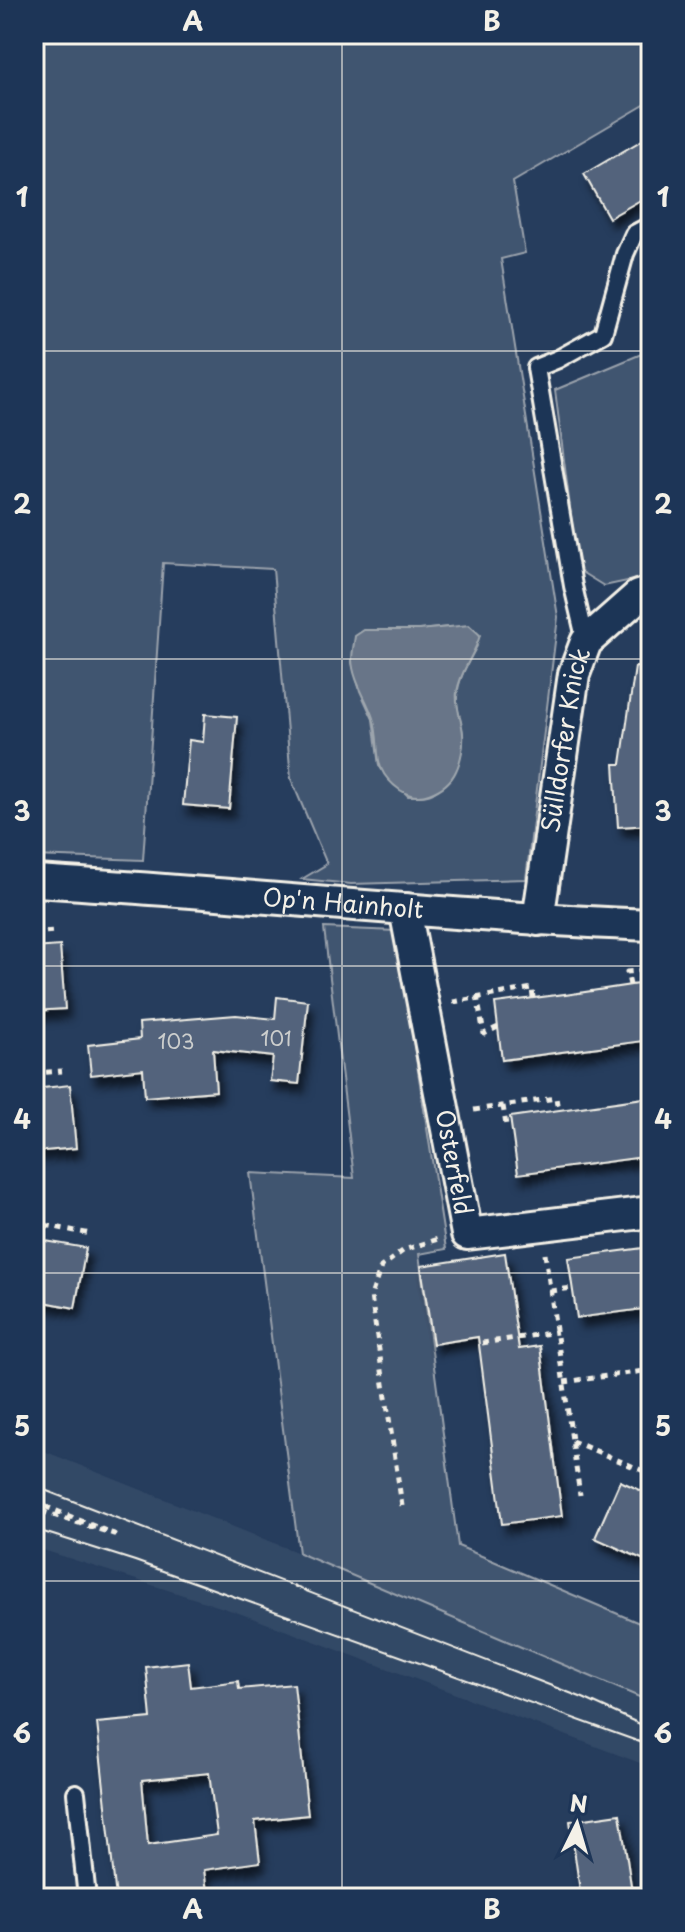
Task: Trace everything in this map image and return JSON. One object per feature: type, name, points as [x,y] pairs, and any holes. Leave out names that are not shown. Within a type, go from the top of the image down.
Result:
[{"type":"street","name":"Sülldorfer Knick","points":[[538,920],[574,674],[586,642],[638,596],[651,592]]},
{"type":"street","name":"Op'n Hainholt","points":[[34,881],[538,920],[651,925]]},
{"type":"street","name":"Osterfeld","points":[[405,909],[467,1234],[651,1212]]},
{"type":"lane","points":[[586,642],[573,586],[536,368],[603,334],[625,254],[634,234],[651,225]]},
{"type":"lane","points":[[76,1793],[87,1898]]},
{"type":"path","points":[[34,933],[55,931]]},
{"type":"path","points":[[630,985],[627,972],[651,970]]},
{"type":"path","points":[[424,1008],[532,988],[533,998]]},
{"type":"path","points":[[477,996],[484,1034],[498,1027]]},
{"type":"path","points":[[34,1073],[62,1071]]},
{"type":"path","points":[[646,1098],[645,1088],[651,1087]]},
{"type":"path","points":[[445,1115],[556,1098],[558,1110]]},
{"type":"path","points":[[503,1106],[506,1125],[511,1124]]},
{"type":"path","points":[[34,1223],[91,1234]]},
{"type":"path","points":[[541,1225],[580,1495]]},
{"type":"path","points":[[402,1506],[371,1296],[381,1267],[404,1250],[467,1234]]},
{"type":"path","points":[[551,1291],[572,1288]]},
{"type":"path","points":[[482,1343],[557,1332]]},
{"type":"path","points":[[564,1382],[651,1370]]},
{"type":"path","points":[[572,1441],[651,1474]]},
{"type":"path","points":[[34,1502],[114,1534],[34,1509]]},
{"type":"path","points":[[646,1834],[651,1877]]},
{"type":"shaded area","points":[[34,34],[651,34],[651,101],[513,182],[525,253],[501,259],[558,617],[526,879],[351,884],[302,879],[327,864],[291,779],[273,569],[163,563],[143,860],[34,856]],"holes":[[[448,627],[477,646],[459,684],[457,703],[463,743],[456,768],[433,793],[408,796],[379,766],[373,719],[360,691],[352,662],[419,630]]]},
{"type":"shaded area","points":[[651,350],[651,576],[604,586],[578,570],[555,390]]},
{"type":"shaded area","points":[[469,625],[480,635],[457,692],[463,738],[459,763],[451,779],[441,788],[425,795],[410,795],[390,782],[380,765],[373,718],[353,668],[355,636],[364,630],[419,630]]},
{"type":"shaded area","points":[[324,928],[396,931],[446,1249],[419,1254],[458,1546],[651,1628],[651,1702],[299,1553],[250,1173],[354,1178]]},
{"type":"shaded area","points":[[34,1447],[299,1553],[651,1702],[651,1767],[236,1612],[34,1547]]},
{"type":"building","points":[[651,135],[651,194],[609,218],[584,174]]},
{"type":"building","points":[[635,667],[651,668],[651,825],[618,827],[614,764],[621,764]]},
{"type":"building","points":[[205,714],[237,717],[229,809],[183,805],[189,740],[203,742]]},
{"type":"building","points":[[60,946],[65,1009],[34,1011],[34,948]]},
{"type":"building","points":[[651,982],[651,1040],[502,1060],[495,1003]]},
{"type":"building","points":[[277,997],[308,1001],[299,1084],[270,1081],[273,1057],[213,1050],[216,1091],[145,1097],[143,1069],[91,1075],[88,1045],[140,1039],[139,1023],[236,1015],[275,1019]]},
{"type":"building","points":[[70,1085],[76,1148],[34,1152],[34,1089]]},
{"type":"building","points":[[651,1097],[651,1156],[518,1174],[510,1117]]},
{"type":"building","points":[[34,1239],[86,1248],[75,1308],[34,1300]]},
{"type":"building","points":[[651,1247],[651,1308],[577,1318],[568,1258]]},
{"type":"building","points":[[505,1253],[519,1349],[540,1346],[562,1516],[502,1524],[478,1337],[433,1344],[421,1266]]},
{"type":"building","points":[[620,1481],[651,1495],[651,1563],[595,1538]]},
{"type":"building","points":[[188,1662],[191,1687],[238,1681],[239,1689],[294,1684],[308,1815],[255,1821],[260,1862],[204,1870],[208,1898],[116,1898],[97,1723],[151,1718],[146,1667]],"holes":[[[209,1773],[217,1835],[148,1845],[142,1780]]]},
{"type":"building","points":[[620,1814],[633,1898],[581,1898],[570,1821]]},
{"type":"tram line","points":[[34,1486],[583,1698],[651,1729]]},
{"type":"tram line","points":[[34,1529],[135,1561],[651,1746]]}]
